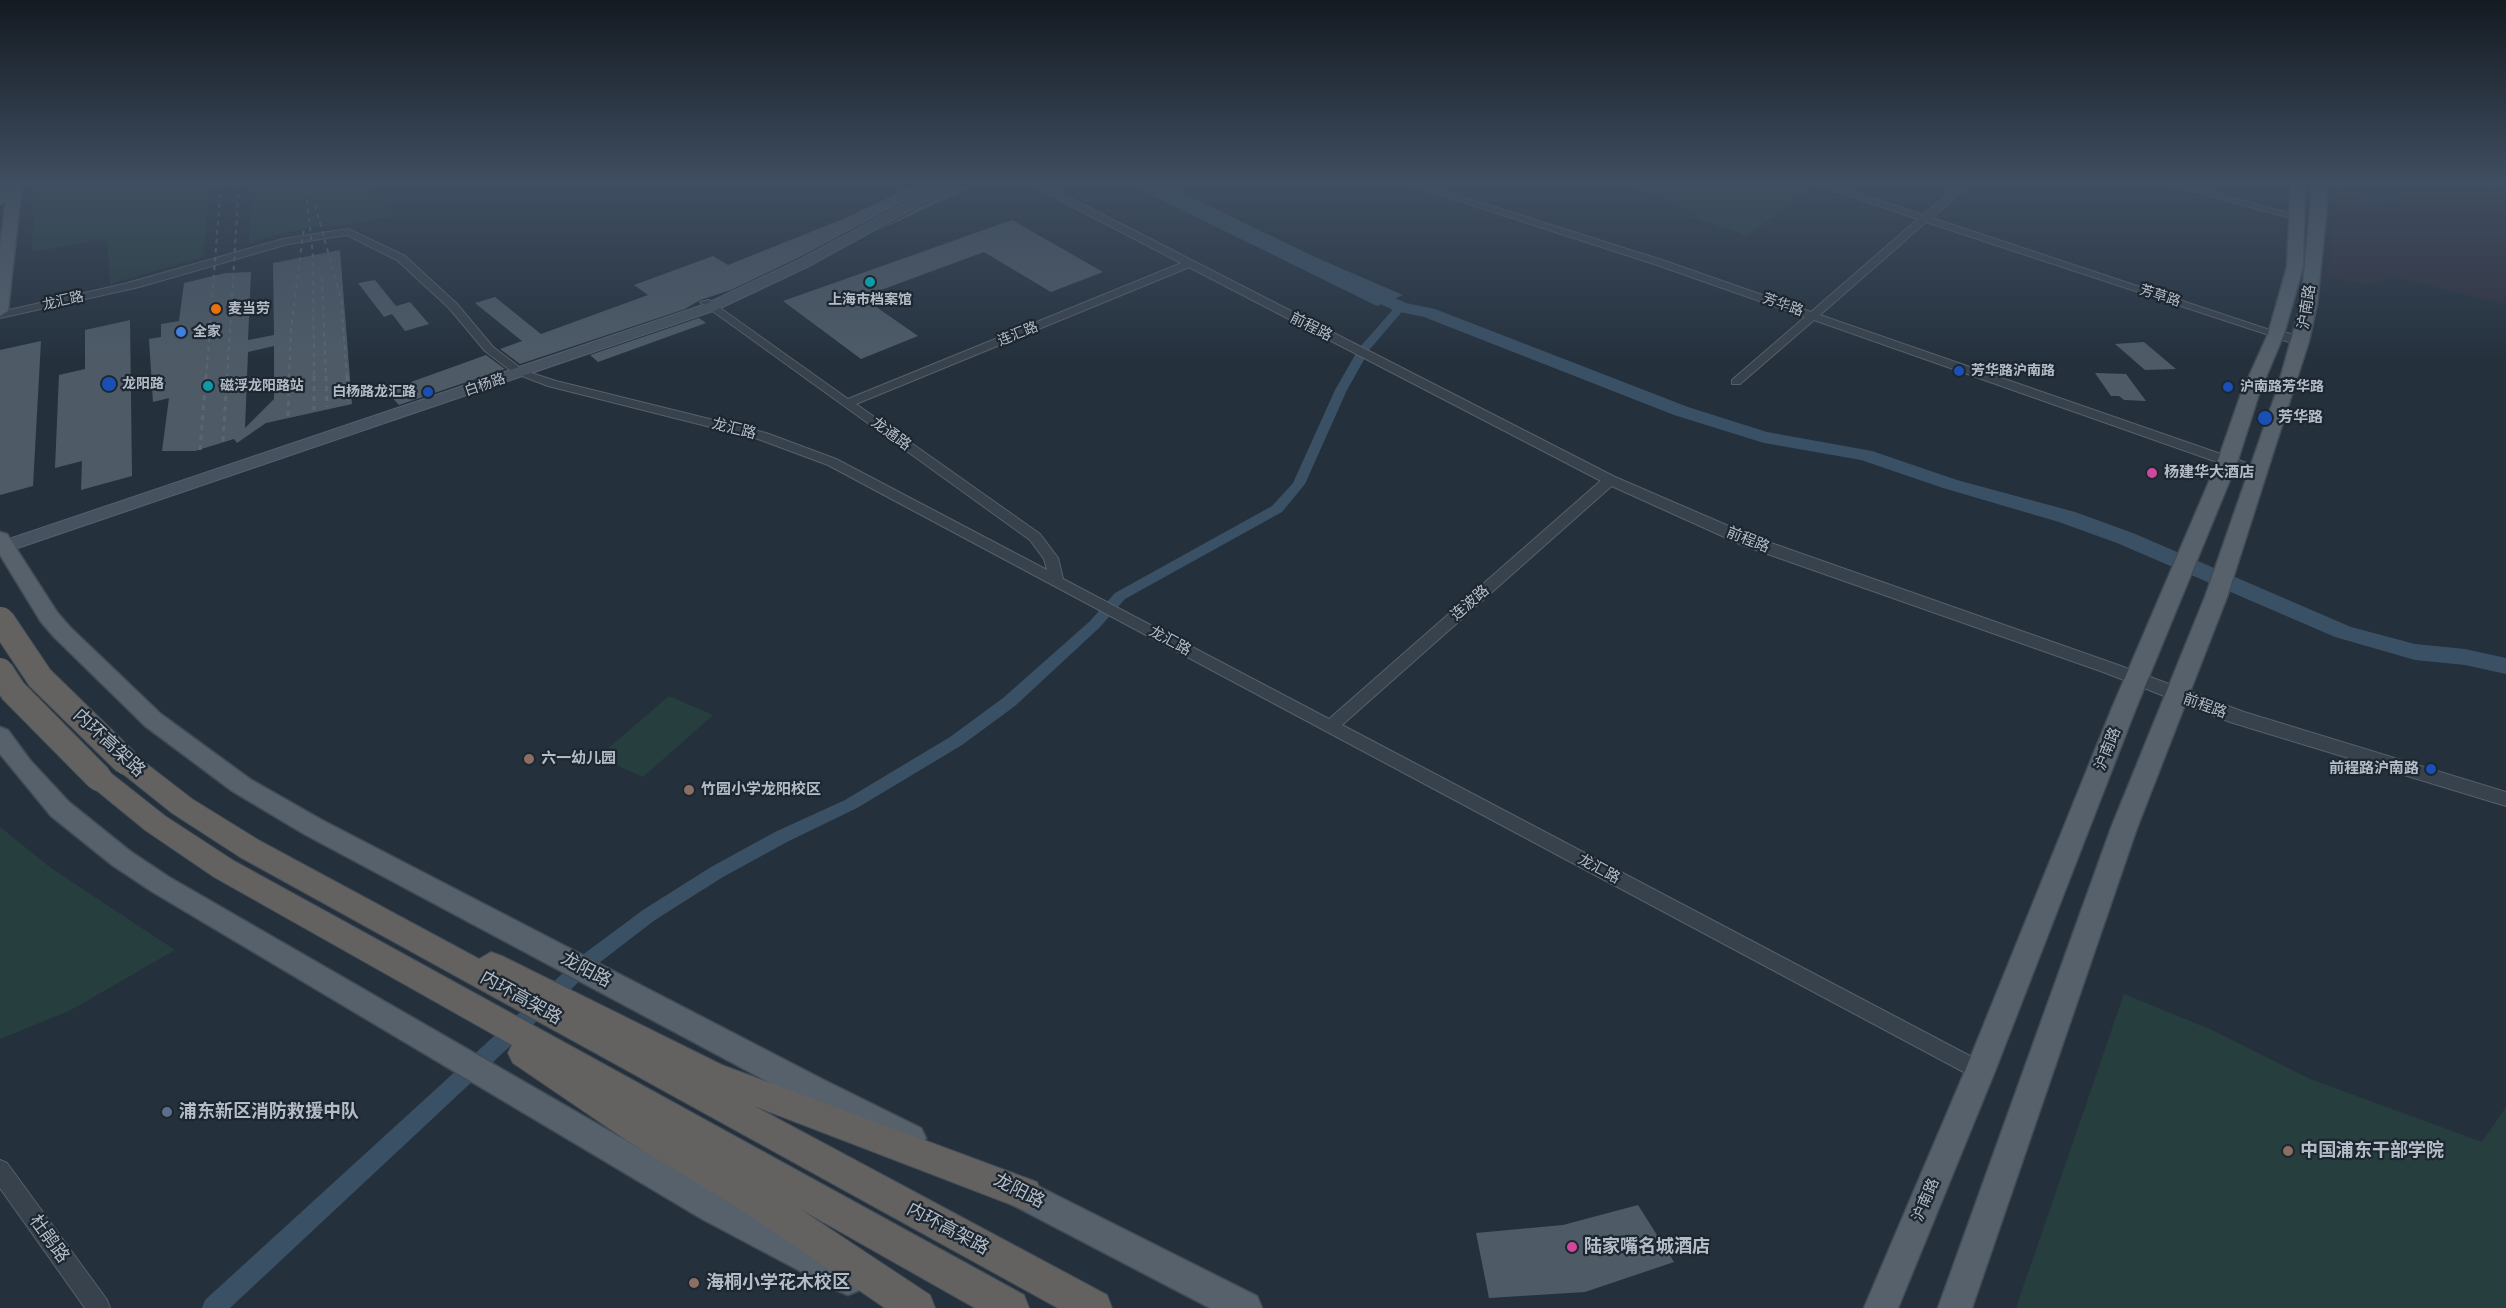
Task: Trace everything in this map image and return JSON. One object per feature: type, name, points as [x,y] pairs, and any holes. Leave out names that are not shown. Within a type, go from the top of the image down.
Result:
[{"type":"highway","name":"内环高架路","points":[[0,619],[40,678],[126,762],[182,806],[240,843],[355,907],[577,1017],[1094,1308]]},
{"type":"highway","name":"内环高架路","points":[[0,671],[12,691],[99,778],[155,823],[224,869],[443,992],[539,1054]]},
{"type":"highway","points":[[577,1017],[711,1075],[1025,1194]]},
{"type":"highway","points":[[539,1054],[638,1129],[763,1204],[917,1308]]},
{"type":"highway","points":[[539,1054],[1011,1308]]},
{"type":"main road","points":[[0,313],[8,243]]},
{"type":"main road","name":"白杨路","points":[[708,304],[827,243]]},
{"type":"main road","name":"白杨路","points":[[2,543],[708,304],[804,263],[841,243]]},
{"type":"main road","name":"沪南路","points":[[1881,1308],[1980,1071],[2136,679],[2228,463],[2250,394],[2276,334],[2295,267],[2296,243]]},
{"type":"main road","name":"沪南路","points":[[1955,1308],[2120,839],[2216,597],[2259,472],[2301,341],[2310,293],[2315,243]]},
{"type":"main road","name":"龙阳路","points":[[2,543],[49,617],[129,698],[180,742],[276,806],[811,1089],[1025,1194],[1245,1308]]},
{"type":"main road","points":[[0,736],[21,766],[46,795],[121,858],[201,909],[745,1225],[908,1308]]},
{"type":"street","name":"龙汇路","points":[[0,313],[72,300],[221,266],[299,243]]},
{"type":"street","name":"龙汇路","points":[[371,243],[401,258],[453,306],[489,349],[518,370],[552,384],[762,436],[801,449],[849,470],[1980,1071]]},
{"type":"street","name":"前程路","points":[[1148,243],[1610,480],[1748,541],[2237,717],[2506,799]]},
{"type":"street","name":"芳华路","points":[[1598,243],[1812,315],[2259,472]]},
{"type":"street","points":[[1736,382],[1896,243]]},
{"type":"street","name":"芳草路","points":[[2001,243],[2301,341]]},
{"type":"street","name":"连汇路","points":[[848,403],[1188,264]]},
{"type":"street","name":"龙通路","points":[[708,304],[1035,537],[1051,558],[1057,581]]},
{"type":"street","name":"连波路","points":[[1331,726],[1610,480]]},
{"type":"street","name":"杜鹃路","points":[[0,1170],[99,1308]]},
{"type":"shaded area","points":[[1249,243],[1286,243],[1403,295],[1377,306]]},
{"type":"shaded area","points":[[2331,243],[2506,243],[2506,305],[2392,276],[2368,285],[2328,277]]},
{"type":"green space","points":[[32,243],[80,243],[32,252]]},
{"type":"green space","points":[[107,243],[204,243],[203,257],[110,284]]},
{"type":"green space","points":[[669,696],[713,715],[643,777],[598,757]]},
{"type":"green space","points":[[0,827],[51,868],[175,950],[71,1010],[0,1039]]},
{"type":"green space","points":[[2124,994],[2212,1030],[2310,1079],[2482,1142],[2506,1107],[2506,1308],[2016,1308]]},
{"type":"building","points":[[783,243],[826,243],[731,290],[700,300],[685,309],[520,364],[500,349],[522,341],[475,303],[495,297],[541,334],[648,295],[634,285],[713,256],[728,265]]},
{"type":"building","name":"上海市档案馆","points":[[947,243],[1052,243],[1103,272],[1051,292],[984,252],[862,297],[918,336],[861,359],[783,301]]},
{"type":"building","points":[[340,250],[352,404],[266,423],[237,443],[234,439],[195,451],[162,451],[169,398],[153,402],[149,339],[161,337],[161,324],[179,321],[184,283],[225,273],[251,272],[248,340],[274,335],[273,263]],"holes":[[[274,346],[274,399],[245,428],[248,352]]]},
{"type":"building","points":[[375,280],[396,306],[410,302],[429,324],[405,331],[392,314],[384,317],[358,283]]},
{"type":"building","points":[[699,318],[706,323],[598,362],[590,355]]},
{"type":"building","points":[[130,320],[132,476],[81,490],[82,461],[55,468],[59,375],[85,369],[85,330]]},
{"type":"building","points":[[41,341],[33,486],[0,495],[0,350]]},
{"type":"building","points":[[2144,342],[2176,369],[2145,370],[2115,344]]},
{"type":"building","points":[[486,355],[505,369],[399,405],[386,391]]},
{"type":"building","points":[[2095,373],[2126,374],[2146,401],[2124,400],[2119,396],[2111,396]]},
{"type":"building","name":"陆家嘴名城酒店","points":[[1638,1205],[1674,1262],[1585,1292],[1489,1298],[1476,1233],[1563,1225]]},
{"type":"waterway","points":[[1360,287],[1401,307],[1429,313],[1681,411],[1764,437],[1865,455],[1950,484],[2067,517],[2125,538],[2343,632],[2415,652],[2465,657],[2506,666]]},
{"type":"waterway","points":[[213,1308],[592,958],[649,915],[717,872],[781,837],[851,804],[956,741],[1009,702],[1094,625],[1120,596],[1277,509],[1299,484],[1341,390],[1365,348],[1401,307]]},
{"type":"railway","points":[[206,378],[216,243]]},
{"type":"railway","points":[[227,378],[235,243]]},
{"type":"railway","points":[[289,378],[291,328],[302,243]]},
{"type":"railway","points":[[312,243],[314,378]]},
{"type":"railway","points":[[326,243],[341,299],[347,378]]},
{"type":"railway","points":[[322,278],[326,378]]},
{"type":"railway","points":[[200,450],[206,376]]},
{"type":"railway","points":[[223,441],[227,376]]},
{"type":"railway","points":[[288,416],[289,376]]},
{"type":"railway","points":[[326,376],[327,407]]},
{"type":"railway","points":[[347,376],[349,402]]},
{"type":"railway","points":[[314,378],[314,410]]},
{"type":"place","name":"上海市档案馆","points":[[870,282]]},
{"type":"place","name":"麦当劳","points":[[216,309]]},
{"type":"place","name":"全家","points":[[181,332]]},
{"type":"place","name":"芳华路沪南路","points":[[1959,371]]},
{"type":"place","name":"龙阳路","points":[[109,384]]},
{"type":"place","name":"磁浮龙阳路站","points":[[208,386]]},
{"type":"place","name":"沪南路芳华路","points":[[2228,387]]},
{"type":"place","name":"白杨路龙汇路","points":[[428,392]]},
{"type":"place","name":"芳华路","points":[[2265,418]]},
{"type":"place","name":"杨建华大酒店","points":[[2152,473]]},
{"type":"place","name":"六一幼儿园","points":[[529,759]]},
{"type":"place","name":"前程路沪南路","points":[[2431,769]]},
{"type":"place","name":"竹园小学龙阳校区","points":[[689,790]]},
{"type":"place","name":"浦东新区消防救援中队","points":[[167,1112]]},
{"type":"place","name":"中国浦东干部学院","points":[[2288,1151]]},
{"type":"place","name":"陆家嘴名城酒店","points":[[1572,1247]]},
{"type":"place","name":"海桐小学花木校区","points":[[694,1283]]}]
